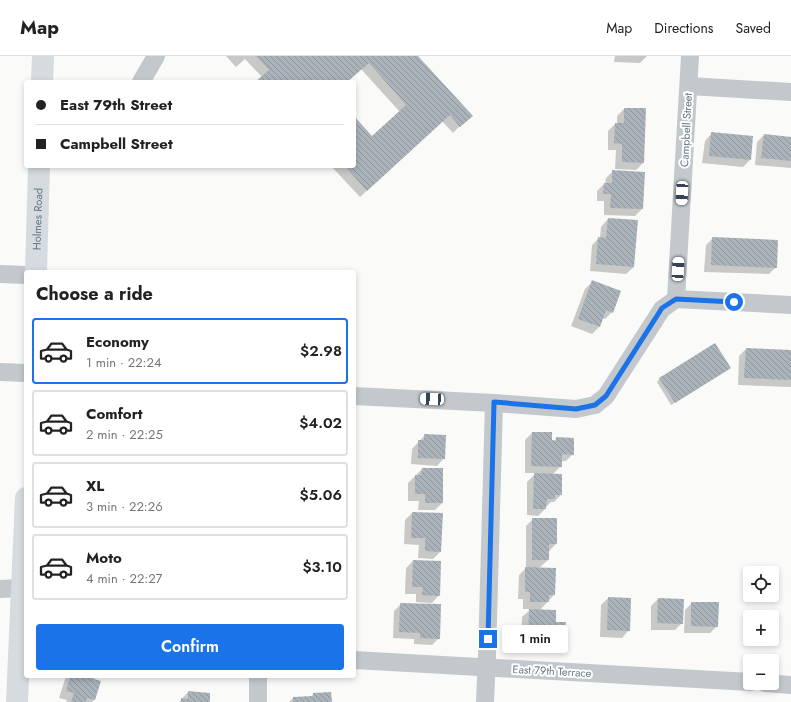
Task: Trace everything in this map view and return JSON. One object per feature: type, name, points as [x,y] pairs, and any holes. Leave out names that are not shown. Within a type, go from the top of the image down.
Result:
[{"type":"main road","points":[[42,80],[43,56]]},
{"type":"main road","name":"Holmes Road","points":[[36,270],[39,168]]},
{"type":"main road","points":[[17,702],[24,588]]},
{"type":"street","points":[[142,80],[156,56]]},
{"type":"street","name":"Campbell Street","points":[[676,299],[690,56]]},
{"type":"street","points":[[689,86],[791,92]]},
{"type":"street","points":[[0,274],[24,275]]},
{"type":"street","points":[[356,396],[494,402],[576,409],[595,405],[606,396],[662,308],[676,299],[791,305]]},
{"type":"street","points":[[0,372],[24,373]]},
{"type":"street","points":[[484,702],[487,667],[494,402]]},
{"type":"street","points":[[0,589],[24,588]]},
{"type":"street","name":"East 79th Terrace","points":[[356,660],[743,682]]},
{"type":"street","points":[[258,678],[258,702]]},
{"type":"street","points":[[779,684],[791,684]]},
{"type":"building","points":[[256,56],[418,56],[473,116],[460,127],[450,115],[367,191],[347,168],[356,168],[356,118],[372,136],[406,105],[369,63],[349,80],[257,80],[269,70]]},
{"type":"building","points":[[624,108],[646,108],[644,163],[622,162],[622,144],[614,143],[615,123],[624,123]]},
{"type":"building","points":[[711,132],[753,136],[751,160],[709,156]]},
{"type":"building","points":[[764,134],[791,137],[791,161],[761,158]]},
{"type":"building","points":[[612,170],[645,172],[643,209],[610,208],[611,194],[603,194],[604,183],[612,183]]},
{"type":"building","points":[[608,218],[638,220],[634,267],[596,264],[598,237],[606,238]]},
{"type":"building","points":[[712,237],[778,240],[777,268],[711,265]]},
{"type":"building","points":[[592,280],[621,291],[613,313],[606,310],[600,327],[578,319]]},
{"type":"building","points":[[715,343],[731,368],[675,403],[659,378]]},
{"type":"building","points":[[746,348],[791,350],[791,380],[744,378]]},
{"type":"building","points":[[532,432],[552,432],[552,440],[556,441],[556,437],[574,438],[574,455],[562,454],[562,467],[531,466]]},
{"type":"building","points":[[424,434],[446,435],[445,459],[418,458],[418,440],[424,440]]},
{"type":"building","points":[[422,468],[443,468],[443,503],[425,503],[425,494],[415,494],[415,475],[421,475]]},
{"type":"building","points":[[534,473],[562,474],[562,495],[555,495],[555,499],[547,499],[546,509],[533,509]]},
{"type":"building","points":[[412,512],[443,513],[441,552],[425,551],[425,538],[411,538]]},
{"type":"building","points":[[532,518],[557,518],[557,544],[549,544],[549,560],[532,560]]},
{"type":"building","points":[[413,560],[441,561],[440,596],[422,595],[423,587],[412,587]]},
{"type":"building","points":[[525,567],[556,568],[555,595],[549,595],[549,602],[530,602],[530,592],[525,592]]},
{"type":"building","points":[[608,597],[631,598],[630,631],[607,630]]},
{"type":"building","points":[[658,598],[684,599],[683,624],[657,623]]},
{"type":"building","points":[[691,602],[719,602],[718,627],[691,626]]},
{"type":"building","points":[[400,603],[441,604],[440,639],[420,638],[420,633],[399,632]]},
{"type":"building","points":[[529,609],[556,610],[556,622],[566,622],[565,640],[547,639],[548,636],[544,636],[544,644],[528,643]]},
{"type":"building","points":[[69,678],[94,678],[101,681],[95,700],[87,698],[86,702],[71,702],[74,693],[66,691]]},
{"type":"building","points":[[188,691],[210,693],[210,702],[181,702],[181,698],[188,699]]},
{"type":"building","points":[[331,692],[332,702],[293,702],[293,697],[313,696],[313,693]]},
{"type":"route","points":[[488,639],[494,402],[576,409],[595,405],[606,396],[662,308],[676,299],[734,302]]}]
